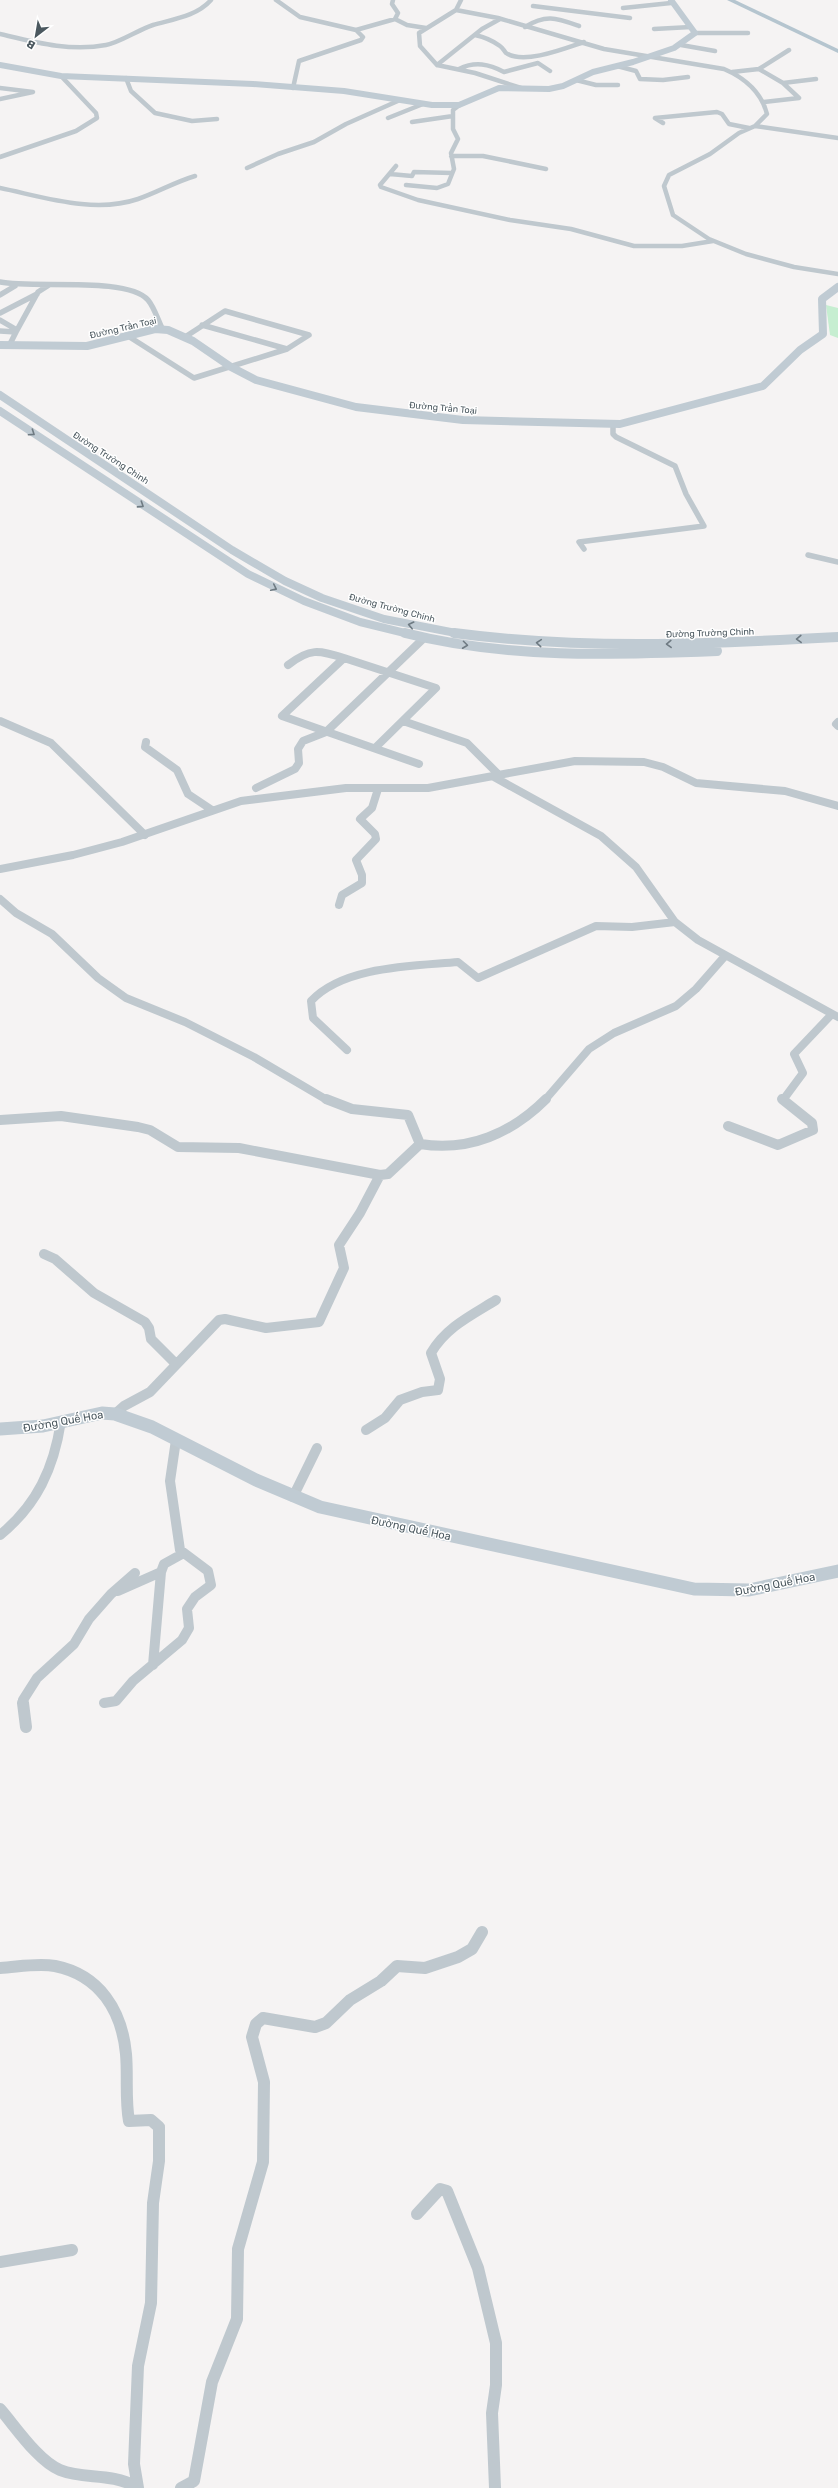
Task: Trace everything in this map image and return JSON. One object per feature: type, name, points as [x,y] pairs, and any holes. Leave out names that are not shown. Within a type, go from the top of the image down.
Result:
[{"type":"main road","points":[[730,0],[838,51]]},
{"type":"main road","points":[[738,0],[838,47]]},
{"type":"street","points":[[0,34],[49,45],[79,47],[107,45],[137,30],[195,13],[204,8],[211,0]]},
{"type":"street","points":[[276,0],[300,17],[356,30],[363,37],[361,40],[299,61],[293,88]]},
{"type":"street","points":[[393,0],[392,4],[398,13],[396,19]]},
{"type":"street","points":[[419,33],[456,10],[461,0]]},
{"type":"street","points":[[528,12],[538,0]]},
{"type":"street","points":[[623,8],[671,1],[694,33]]},
{"type":"street","points":[[533,6],[576,9],[627,16],[630,18]]},
{"type":"street","points":[[456,10],[500,19],[604,49],[710,66],[732,72],[751,84],[764,102],[767,114],[755,126],[749,128],[666,179],[665,196],[673,215],[712,241],[746,254],[794,267],[838,274]]},
{"type":"street","points":[[525,27],[540,18],[564,21],[579,26]]},
{"type":"street","points":[[356,30],[371,24],[396,19],[411,26],[419,33],[420,46],[437,65],[459,69],[521,88]]},
{"type":"street","points":[[437,65],[475,35],[500,19]]},
{"type":"street","points":[[411,26],[426,28]]},
{"type":"street","points":[[654,29],[691,27]]},
{"type":"street","points":[[406,185],[441,187],[448,184],[454,169],[452,150],[458,139],[453,130],[453,110],[461,104],[496,89],[555,88],[593,72],[649,57],[681,44],[694,33],[748,33]]},
{"type":"street","points":[[475,35],[487,38],[502,47],[506,53],[516,56],[545,56],[584,42]]},
{"type":"street","points":[[681,44],[715,51]]},
{"type":"street","points":[[732,72],[759,69],[789,50]]},
{"type":"street","points":[[459,69],[465,66],[489,64],[504,72],[538,62],[550,71]]},
{"type":"street","points":[[0,65],[61,76],[191,80],[344,91],[424,104],[461,104]]},
{"type":"street","points":[[617,66],[636,71],[640,79],[647,80],[688,77]]},
{"type":"street","points":[[759,69],[783,83],[799,99],[764,102]]},
{"type":"street","points":[[0,157],[76,131],[97,118],[96,113],[61,76]]},
{"type":"street","points":[[126,78],[126,84],[142,102],[151,106],[155,113],[192,121],[217,118]]},
{"type":"street","points":[[783,83],[816,79]]},
{"type":"street","points":[[576,80],[596,85],[618,86]]},
{"type":"street","points":[[0,88],[33,92],[0,99]]},
{"type":"street","points":[[247,168],[278,154],[314,142],[346,124],[400,100]]},
{"type":"street","points":[[388,118],[424,104]]},
{"type":"street","points":[[663,123],[655,118],[717,112],[722,114],[729,124],[749,128]]},
{"type":"street","points":[[412,122],[453,116]]},
{"type":"street","points":[[755,126],[838,138]]},
{"type":"street","points":[[452,156],[489,157],[546,169]]},
{"type":"street","points":[[396,166],[380,185],[392,193],[505,219],[571,229],[634,246],[682,246],[712,241]]},
{"type":"street","points":[[390,174],[412,176],[415,172],[452,173]]},
{"type":"street","points":[[0,188],[60,200],[103,205],[138,200],[174,182],[195,176]]},
{"type":"street","points":[[0,282],[38,293]]},
{"type":"street","points":[[0,313],[38,293],[50,284]]},
{"type":"street","points":[[0,295],[13,285],[71,284],[101,287],[144,297],[150,302],[162,328]]},
{"type":"street","name":"Đường Trần Toại","points":[[0,345],[77,347],[162,328],[185,337],[230,368],[261,382],[370,410],[486,421],[613,424],[638,421],[763,386],[800,350],[823,334],[822,299],[838,287]]},
{"type":"street","points":[[9,346],[38,293]]},
{"type":"street","points":[[128,336],[192,378],[230,368],[287,349],[310,335],[225,311],[185,337]]},
{"type":"street","points":[[0,320],[16,331]]},
{"type":"street","points":[[7,324],[21,322]]},
{"type":"street","points":[[202,325],[287,349]]},
{"type":"street","points":[[0,331],[16,331]]},
{"type":"street","name":"Đường Trường Chinh","points":[[0,395],[262,569],[314,595],[358,611],[430,629],[495,638],[564,644],[627,646],[838,638]]},
{"type":"street","name":"Đường Trường Chinh","points":[[0,411],[250,575],[279,591],[330,613],[424,638],[492,648],[573,655],[626,655],[838,646]]},
{"type":"street","points":[[584,549],[579,542],[704,526],[686,494],[680,474],[675,466],[616,437],[613,434],[613,424]]},
{"type":"street","points":[[808,555],[838,562]]},
{"type":"street","points":[[250,575],[262,569]]},
{"type":"street","points":[[256,788],[295,768],[299,762],[297,750],[300,744],[309,736],[326,732],[390,673],[424,638]]},
{"type":"street","points":[[492,648],[495,638]]},
{"type":"street","points":[[288,665],[311,650],[320,650],[436,688],[375,748]]},
{"type":"street","points":[[344,658],[282,716],[419,764]]},
{"type":"street","points":[[0,721],[51,743],[145,835]]},
{"type":"street","points":[[403,721],[467,742],[497,776],[601,836],[636,867],[675,922],[698,940],[835,1015],[794,1054],[803,1073],[782,1099],[812,1123],[813,1130],[778,1145],[728,1126]]},
{"type":"street","points":[[838,722],[836,724],[838,726]]},
{"type":"street","points":[[146,742],[145,747],[177,770],[188,794],[204,803],[212,810]]},
{"type":"street","points":[[0,868],[73,855],[145,835],[241,801],[346,788],[428,788],[575,761],[644,762],[663,767],[696,783],[785,791],[838,806]]},
{"type":"street","points":[[339,905],[342,895],[362,883],[362,875],[356,860],[376,839],[375,834],[360,819],[372,808],[378,789]]},
{"type":"street","points":[[0,899],[16,913],[52,934],[98,978],[126,998],[192,1025],[254,1057],[333,1103],[352,1109],[408,1114],[411,1118],[420,1144]]},
{"type":"street","points":[[347,1050],[313,1018],[311,1001],[318,993],[350,978],[403,966],[458,962],[478,978],[596,926],[632,928],[675,922]]},
{"type":"street","points":[[0,1120],[61,1116],[138,1126],[150,1130],[178,1147],[239,1148],[380,1175],[388,1174],[420,1144],[438,1146],[467,1142],[490,1137],[506,1130],[551,1093],[593,1046],[624,1028],[678,1005],[702,984],[725,956]]},
{"type":"street","points":[[115,1414],[124,1406],[150,1392],[219,1320],[225,1319],[266,1328],[319,1322],[344,1268],[339,1245],[360,1213],[380,1175]]},
{"type":"street","points":[[44,1254],[54,1259],[94,1293],[146,1322],[151,1339],[176,1364]]},
{"type":"street","points":[[366,1430],[385,1418],[400,1400],[422,1392],[438,1390],[440,1378],[431,1353],[434,1347],[443,1334],[496,1300]]},
{"type":"street","name":"Đường Quế Hoa","points":[[0,1429],[35,1427],[102,1413],[115,1414],[152,1427],[293,1497],[320,1507],[719,1593],[740,1592],[838,1572]]},
{"type":"street","points":[[0,1535],[25,1514],[39,1495],[58,1449],[61,1422]]},
{"type":"street","points":[[104,1704],[115,1702],[133,1681],[182,1640],[189,1628],[186,1609],[195,1597],[211,1585],[209,1574],[203,1565],[182,1554],[175,1523],[169,1471],[170,1456],[176,1440]]},
{"type":"street","points":[[293,1497],[317,1448]]},
{"type":"street","points":[[153,1665],[160,1572],[164,1564],[182,1554]]},
{"type":"street","points":[[111,1594],[160,1572]]},
{"type":"street","points":[[26,1727],[23,1700],[37,1678],[74,1644],[88,1619],[111,1594],[135,1573]]},
{"type":"street","points":[[181,2488],[194,2481],[212,2382],[237,2319],[238,2249],[263,2162],[264,2082],[252,2037],[256,2024],[263,2018],[314,2027],[322,2026],[350,2000],[381,1982],[397,1966],[425,1968],[458,1957],[472,1950],[482,1932]]},
{"type":"street","points":[[0,1968],[30,1965],[54,1966],[70,1971],[100,1990],[113,2006],[125,2046],[125,2094],[128,2121],[136,2119],[154,2121],[159,2127],[159,2161],[153,2203],[152,2291],[138,2366],[134,2464],[137,2487]]},
{"type":"street","points":[[417,2214],[440,2189],[447,2191],[478,2268],[496,2343],[496,2386],[492,2413],[495,2488]]},
{"type":"street","points":[[0,2262],[72,2250]]},
{"type":"street","points":[[0,2409],[32,2445],[59,2469],[124,2479],[137,2487]]},
{"type":"green space","points":[[826,305],[838,308],[838,338],[830,335]]}]
